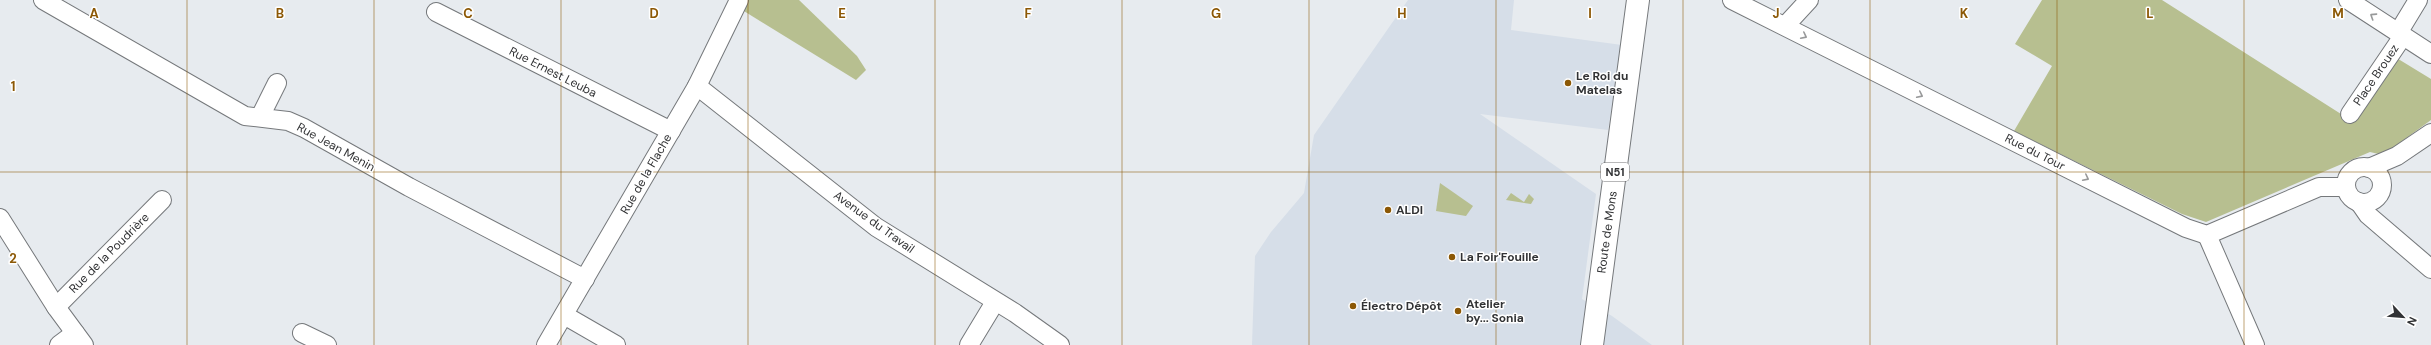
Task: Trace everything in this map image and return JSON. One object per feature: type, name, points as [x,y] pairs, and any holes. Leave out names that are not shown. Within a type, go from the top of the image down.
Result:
[{"type":"main road","name":"Route de Mons","points":[[1592,345],[1638,0]]},
{"type":"street","name":"Rue Jean Menin","points":[[43,0],[245,116],[288,121],[304,128],[409,187],[585,279]]},
{"type":"street","name":"Rue de la Flache","points":[[546,345],[697,86],[739,0]]},
{"type":"street","name":"Rue du Tour","points":[[1732,0],[2186,228],[2207,235]]},
{"type":"street","points":[[1784,26],[1809,0]]},
{"type":"street","points":[[2348,0],[2400,34],[2418,0]]},
{"type":"street","name":"Rue Ernest Leuba","points":[[436,12],[670,131]]},
{"type":"street","name":"Place Brouez","points":[[2350,114],[2400,34],[2431,54]]},
{"type":"street","points":[[260,117],[277,83]]},
{"type":"street","name":"Avenue du Travail","points":[[697,86],[876,227],[1015,313],[1060,345]]},
{"type":"street","points":[[2255,345],[2207,235],[2320,187],[2365,180],[2390,170],[2397,156],[2431,133]]},
{"type":"street","points":[[2365,180],[2351,197],[2359,202],[2368,215],[2431,269]]},
{"type":"street","points":[[2365,180],[2376,211],[2386,230]]},
{"type":"street","name":"Rue de la Poudrière","points":[[56,307],[162,200]]},
{"type":"street","points":[[0,218],[56,307],[80,339],[59,345]]},
{"type":"street","points":[[969,345],[995,302]]},
{"type":"street","points":[[564,315],[616,345]]},
{"type":"street","points":[[302,333],[327,345]]},
{"type":"shaded area","points":[[1408,0],[1514,0],[1511,30],[1622,45],[1608,130],[1480,114],[1596,194],[1582,299],[1612,316],[1652,345],[1252,345],[1255,256],[1271,232],[1304,193],[1314,135]]},
{"type":"green space","points":[[743,0],[799,0],[857,56],[866,70],[856,80],[739,8]]},
{"type":"green space","points":[[2042,0],[2162,0],[2352,121],[2395,57],[2431,79],[2431,120],[2383,155],[2370,152],[2206,222],[2182,214],[2014,131],[2052,66],[2015,44]]},
{"type":"green space","points":[[1440,183],[1473,206],[1466,216],[1436,211]]},
{"type":"green space","points":[[1511,193],[1524,202],[1529,194],[1534,199],[1531,204],[1506,200]]},
{"type":"place","name":"Le Roi du Matelas","points":[[1568,83]]},
{"type":"place","name":"ALDI","points":[[1388,210]]},
{"type":"place","name":"La Foir'Fouille","points":[[1452,257]]},
{"type":"place","name":"Électro Dépôt","points":[[1353,306]]},
{"type":"place","name":"Atelier by... Sonia","points":[[1458,311]]}]
